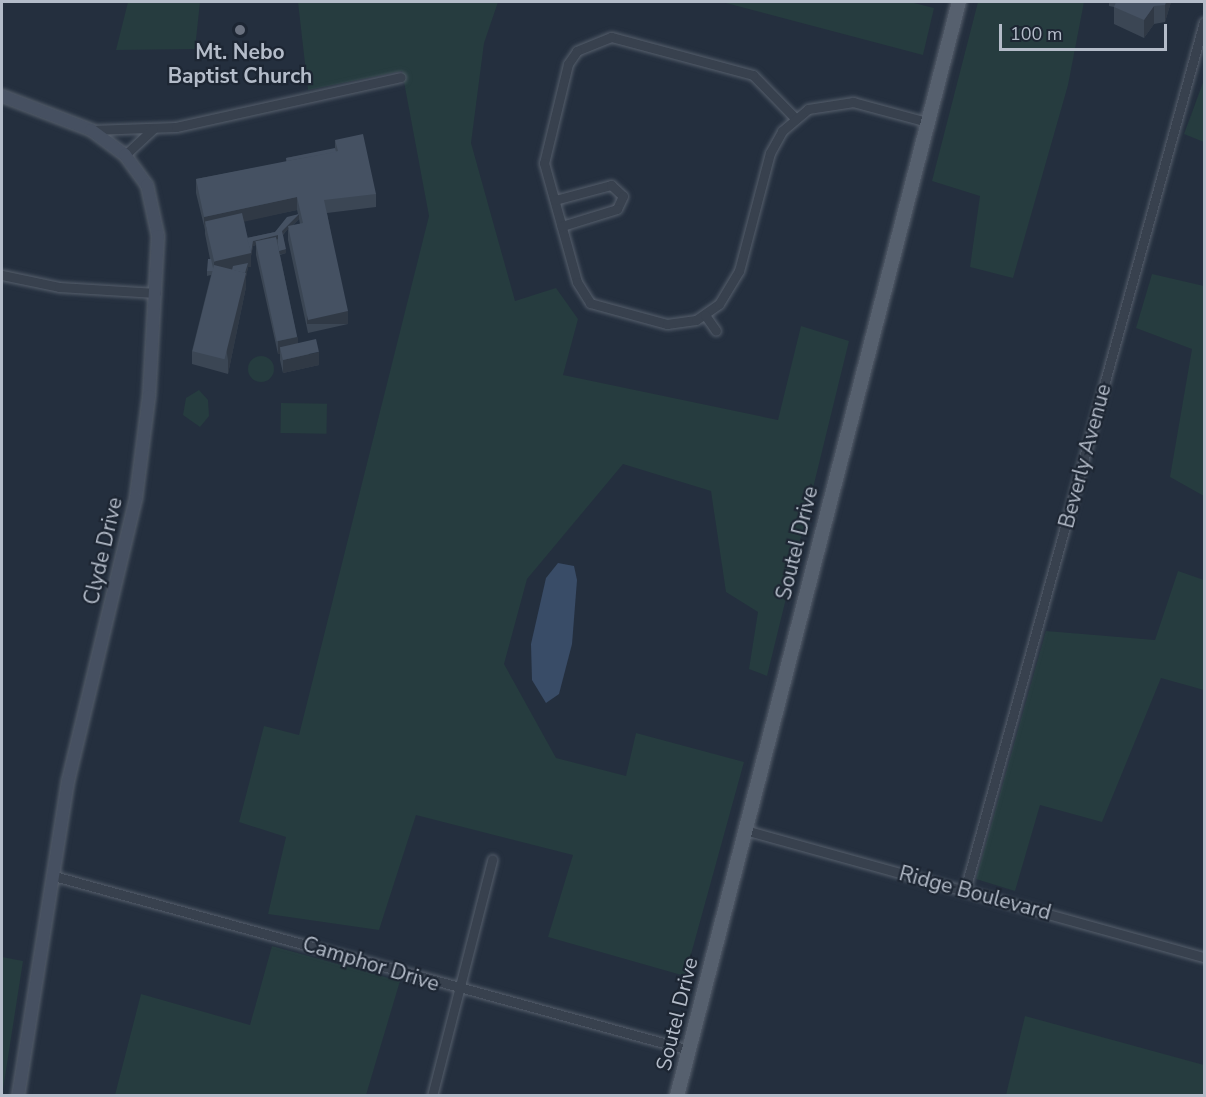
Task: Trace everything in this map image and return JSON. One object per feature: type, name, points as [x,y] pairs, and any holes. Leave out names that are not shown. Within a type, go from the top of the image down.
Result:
[{"type":"main road","name":"Soutel Drive","points":[[677,1095],[958,2]]},
{"type":"street","name":"Beverly Avenue","points":[[965,890],[1204,22]]},
{"type":"street","points":[[795,118],[753,75],[611,38],[587,42],[568,64],[546,150],[555,200],[578,282],[590,303],[667,324],[705,315],[739,271],[770,153],[795,118],[836,101],[927,122]]},
{"type":"street","points":[[91,130],[153,129],[401,77]]},
{"type":"street","name":"Clyde Drive","points":[[2,96],[91,130],[125,155],[154,207],[156,293],[136,498],[74,751],[18,1095]]},
{"type":"street","points":[[125,155],[153,129]]},
{"type":"street","points":[[555,200],[611,186],[622,196],[617,209],[562,226]]},
{"type":"street","points":[[2,274],[59,287],[156,293]]},
{"type":"street","points":[[705,315],[716,331]]},
{"type":"street","name":"Ridge Boulevard","points":[[745,831],[1204,957]]},
{"type":"street","points":[[432,1095],[492,860]]},
{"type":"street","name":"Camphor Drive","points":[[54,876],[459,990],[689,1050]]},
{"type":"green space","points":[[128,2],[200,2],[195,49],[116,50]]},
{"type":"green space","points":[[298,2],[498,2],[484,43],[471,143],[515,301],[556,288],[578,319],[563,375],[778,420],[801,326],[849,341],[767,676],[749,669],[758,612],[726,592],[711,491],[623,464],[527,579],[504,664],[556,758],[626,776],[636,733],[744,762],[685,976],[548,937],[573,855],[416,815],[379,930],[268,914],[286,837],[239,822],[264,726],[299,735],[429,216],[402,71],[308,90]]},
{"type":"green space","points":[[722,2],[910,2],[934,8],[923,55]]},
{"type":"green space","points":[[978,2],[1084,2],[1068,85],[1013,278],[970,267],[980,196],[932,181]]},
{"type":"green space","points":[[1204,80],[1204,142],[1184,134]]},
{"type":"green space","points":[[1152,274],[1204,286],[1204,496],[1170,477],[1192,349],[1136,328]]},
{"type":"green space","points":[[261,356],[270,360],[274,369],[270,378],[261,382],[252,378],[248,369],[252,360]]},
{"type":"green space","points":[[199,390],[208,400],[209,416],[200,427],[183,415],[186,398]]},
{"type":"green space","points":[[281,403],[327,404],[326,434],[280,433]]},
{"type":"green space","points":[[1178,571],[1204,580],[1204,690],[1161,678],[1102,822],[1040,805],[1015,891],[976,879],[1046,631],[1155,640]]},
{"type":"green space","points":[[272,946],[400,981],[366,1095],[115,1095],[141,994],[250,1025]]},
{"type":"green space","points":[[2,957],[23,961],[2,1096]]},
{"type":"green space","points":[[1025,1016],[1204,1065],[1204,1095],[1006,1095]]},
{"type":"water","points":[[558,563],[574,566],[577,580],[572,644],[559,694],[546,703],[532,680],[531,644],[546,578]]},
{"type":"building","points":[[1116,2],[1166,2],[1165,5],[1154,6],[1144,20],[1114,7]]},
{"type":"building","points":[[363,134],[376,194],[324,200],[348,311],[308,320],[288,226],[303,223],[297,197],[204,217],[196,179],[338,151],[335,140]]},
{"type":"building","points":[[335,148],[336,152],[287,161],[286,158]]},
{"type":"building","points":[[242,213],[251,253],[214,261],[205,222]]},
{"type":"building","points":[[299,214],[282,231],[286,249],[279,251],[278,235],[253,241],[251,253],[247,238],[275,232],[287,217]]},
{"type":"building","points":[[276,237],[297,337],[277,341],[255,241]]},
{"type":"building","points":[[208,259],[211,259],[213,271],[207,271]]},
{"type":"building","points":[[248,263],[245,273],[232,270],[233,266]]},
{"type":"building","points":[[214,265],[246,273],[224,359],[192,351]]},
{"type":"building","points":[[316,339],[319,352],[283,360],[280,347]]},
{"type":"place","name":"Mt. Nebo Baptist Church","points":[[240,30]]}]
